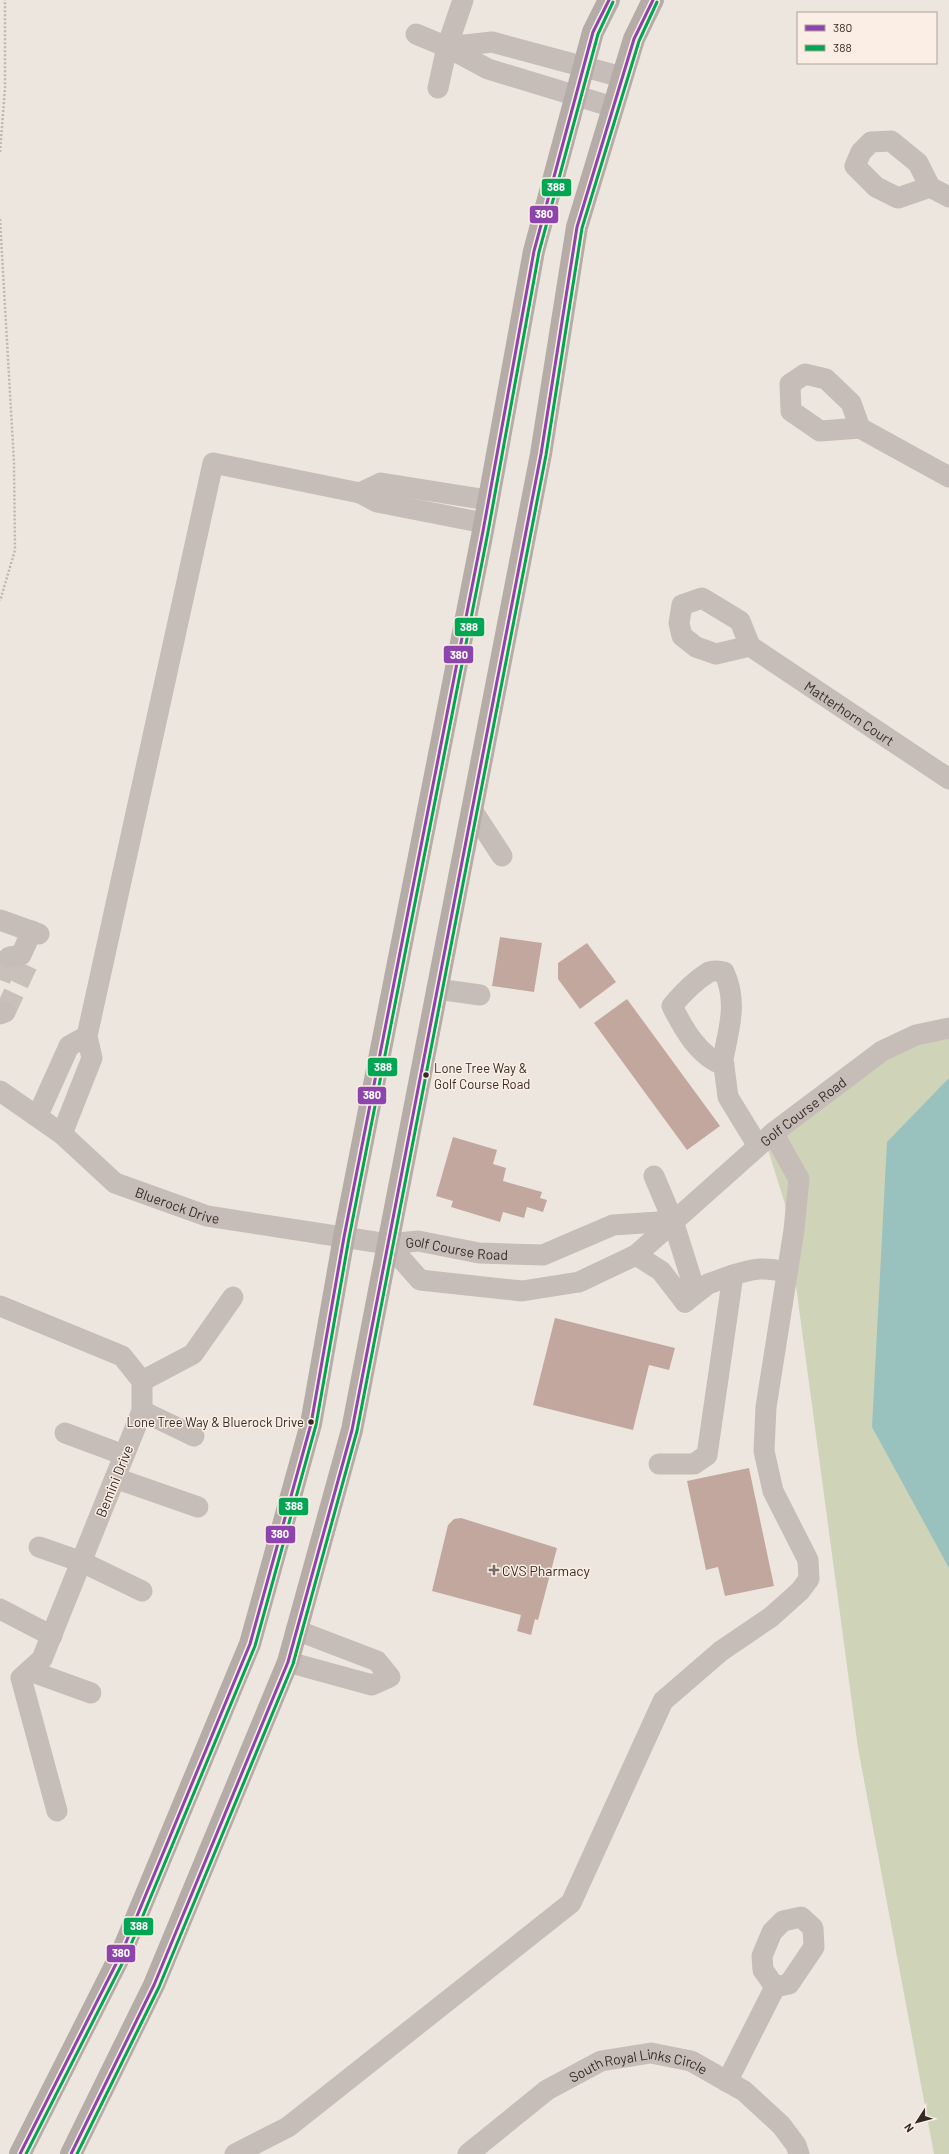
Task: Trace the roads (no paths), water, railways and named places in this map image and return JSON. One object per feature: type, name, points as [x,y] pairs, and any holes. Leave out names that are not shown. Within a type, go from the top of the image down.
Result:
[{"type":"main road","points":[[20,2154],[122,1952],[250,1644],[311,1424],[344,1237],[484,523],[534,251],[593,32],[609,0]]},
{"type":"main road","points":[[71,2154],[154,1985],[288,1662],[352,1430],[541,454],[577,227],[634,39],[653,0]]},
{"type":"street","points":[[438,88],[447,47],[464,0]]},
{"type":"street","points":[[416,34],[447,47],[488,69],[613,107]]},
{"type":"street","points":[[447,47],[492,42],[622,77]]},
{"type":"street","points":[[930,187],[949,197]]},
{"type":"street","points":[[860,428],[949,478]]},
{"type":"street","points":[[62,1134],[92,1058],[87,1036],[213,463],[360,493],[376,502],[484,523]]},
{"type":"street","points":[[360,493],[381,483],[488,500]]},
{"type":"street","name":"Matterhorn Court","points":[[750,646],[949,779]]},
{"type":"street","points":[[472,810],[502,856]]},
{"type":"street","points":[[0,920],[35,933],[19,959]]},
{"type":"street","points":[[437,989],[480,995]]},
{"type":"street","name":"Golf Course Road","points":[[388,1244],[420,1280],[522,1291],[579,1282],[636,1255],[766,1140],[882,1051],[916,1036],[949,1028]]},
{"type":"street","points":[[38,1115],[69,1046],[87,1036]]},
{"type":"street","points":[[235,2154],[288,2128],[571,1903],[663,1701],[721,1651],[771,1617],[800,1591],[809,1579],[808,1560],[773,1491],[764,1451],[766,1407],[787,1272],[799,1180],[728,1097],[724,1065]]},
{"type":"street","name":"Bluerock Drive","points":[[0,1091],[38,1115],[62,1134],[115,1183],[207,1216],[388,1244]]},
{"type":"street","points":[[654,1176],[673,1221],[692,1278],[684,1302]]},
{"type":"street","name":"Golf Course Road","points":[[388,1244],[418,1241],[479,1253],[543,1255],[613,1225],[673,1221]]},
{"type":"street","points":[[636,1255],[661,1271],[684,1302]]},
{"type":"street","points":[[684,1302],[708,1284],[754,1268],[766,1268],[787,1272]]},
{"type":"street","points":[[659,1464],[694,1464],[708,1455],[732,1275]]},
{"type":"street","points":[[0,1306],[122,1356],[142,1381],[193,1354],[233,1297]]},
{"type":"street","name":"Bemini Drive","points":[[26,1675],[42,1659],[142,1411],[142,1381]]},
{"type":"street","points":[[142,1411],[194,1436]]},
{"type":"street","points":[[65,1433],[124,1455]]},
{"type":"street","points":[[115,1478],[198,1507]]},
{"type":"street","points":[[39,1547],[82,1562],[142,1591]]},
{"type":"street","points":[[0,1609],[52,1636]]},
{"type":"street","points":[[288,1662],[372,1685],[390,1677],[377,1661],[296,1630]]},
{"type":"street","points":[[57,1812],[26,1675],[91,1693]]},
{"type":"street","points":[[727,2082],[775,1987]]},
{"type":"street","name":"South Royal Links Circle","points":[[468,2154],[547,2090],[601,2061],[651,2053],[691,2061],[744,2091],[781,2125],[796,2145],[799,2154]]},
{"type":"water","points":[[949,1078],[949,1568],[872,1427],[887,1142]]},
{"type":"tunnel","points":[[0,980],[9,957]]},
{"type":"tunnel","points":[[5,1012],[27,965]]},
{"type":"place","name":"Lone Tree Way & Golf Course Road","points":[[426,1075]]},
{"type":"place","name":"Lone Tree Way & Bluerock Drive","points":[[311,1422]]},
{"type":"place","name":"CVS Pharmacy","points":[[494,1570]]}]
